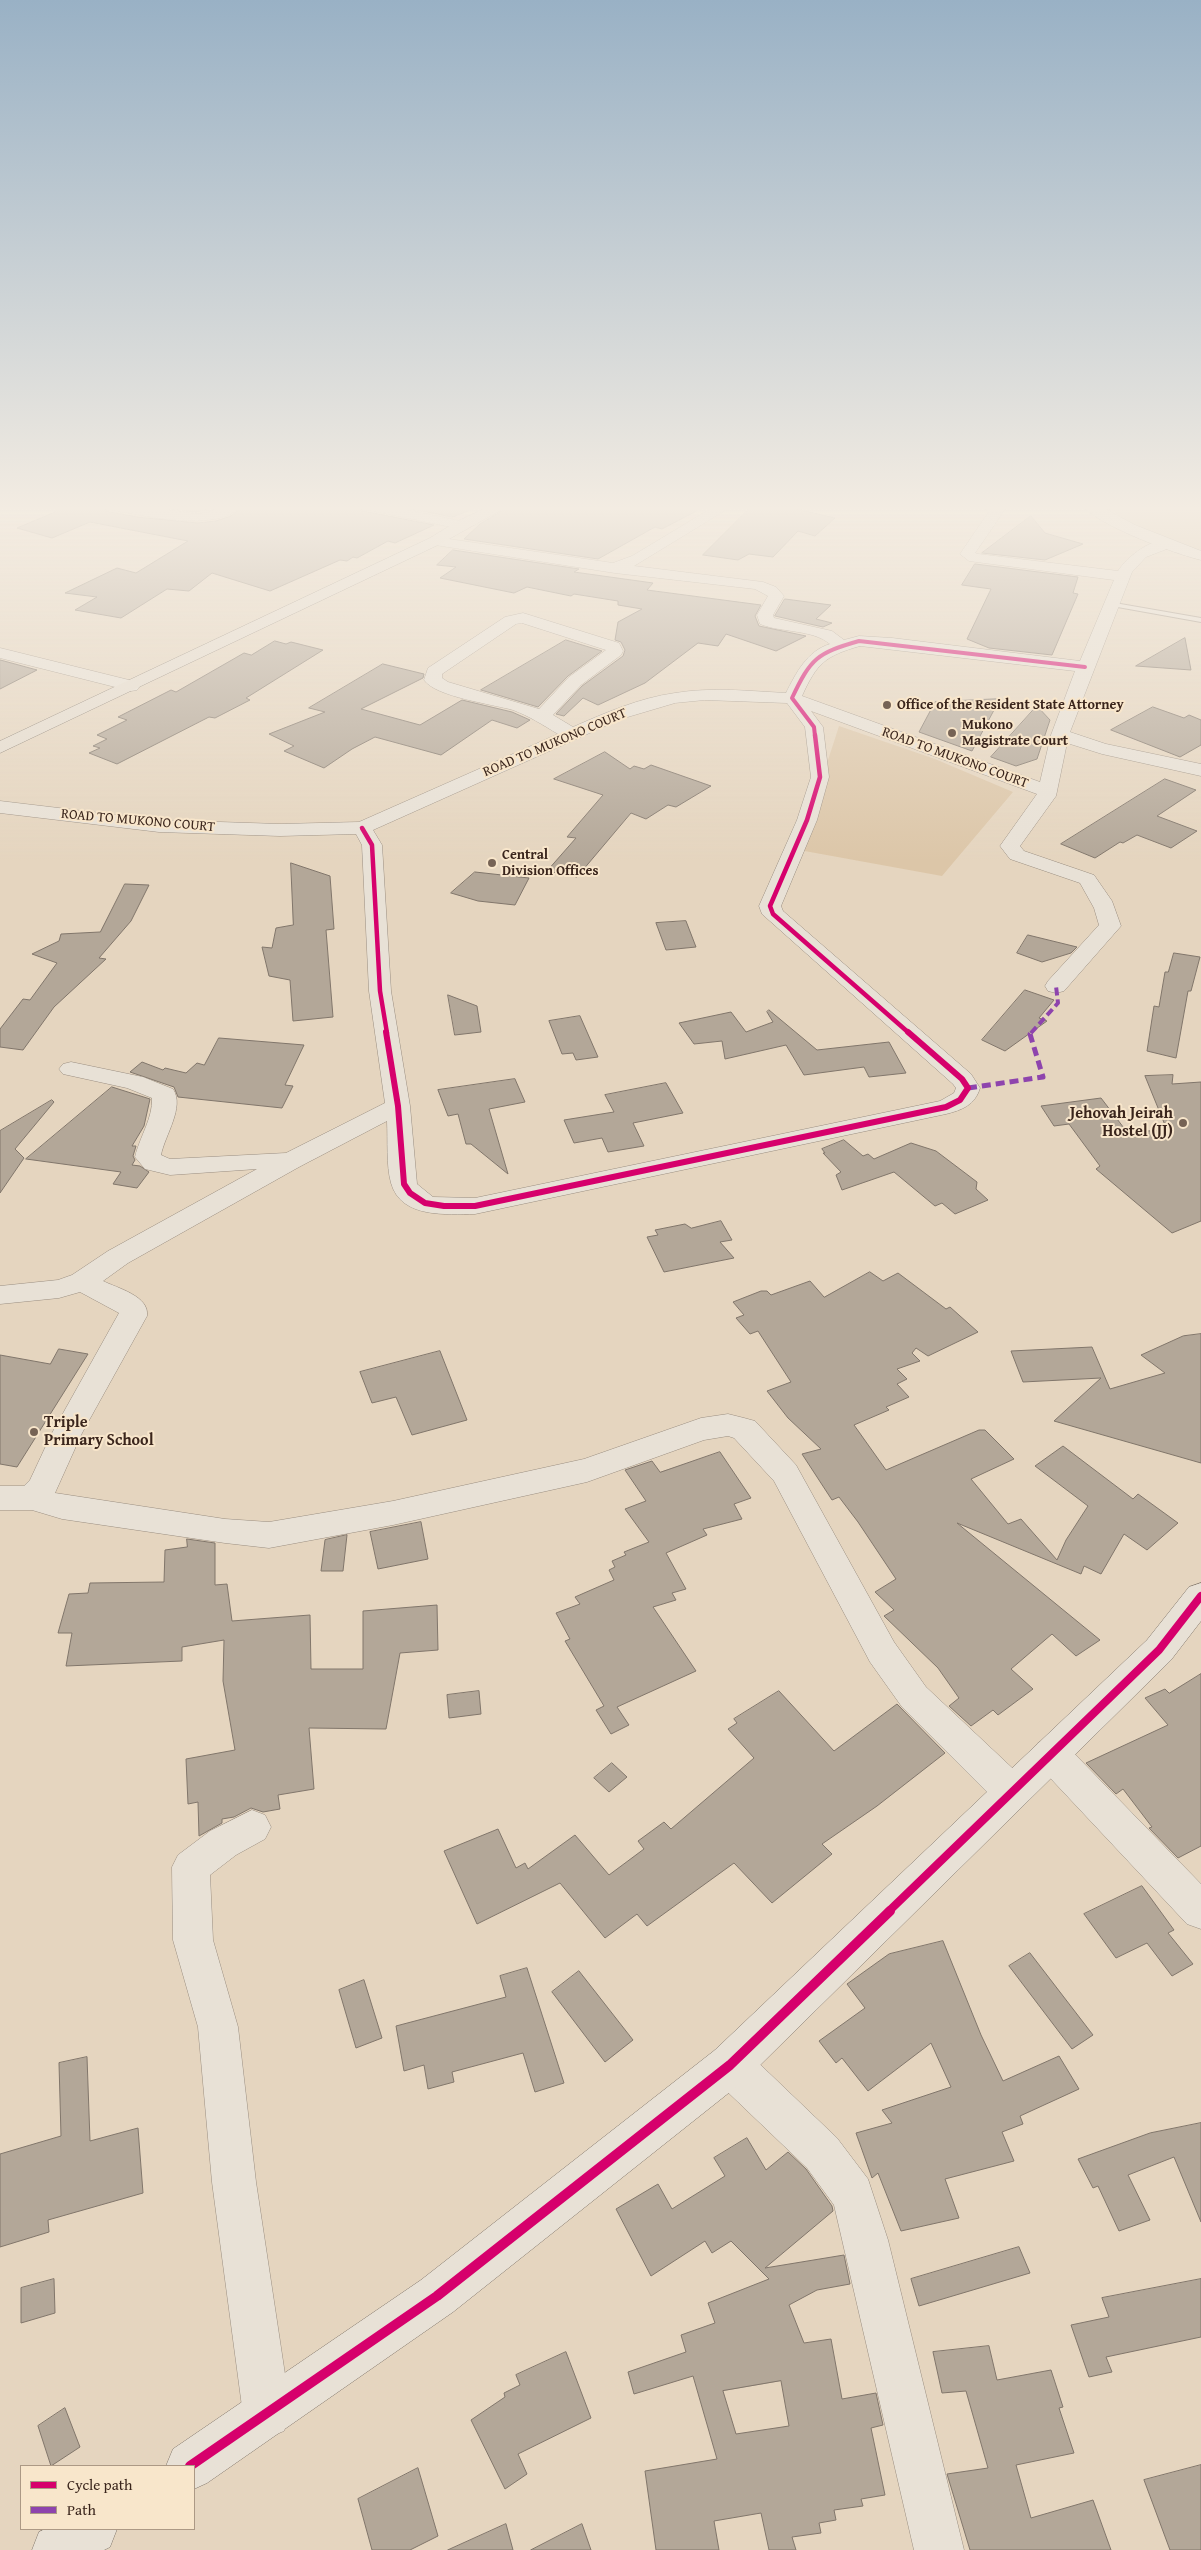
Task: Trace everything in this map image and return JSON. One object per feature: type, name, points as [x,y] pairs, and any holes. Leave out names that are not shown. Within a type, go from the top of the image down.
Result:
[{"type":"highway","points":[[0,748],[262,624]]},
{"type":"street","points":[[505,624],[434,672],[433,680],[442,686],[520,707],[542,716],[571,734]]},
{"type":"street","points":[[542,624],[613,646],[615,651],[575,681],[542,716]]},
{"type":"street","points":[[772,624],[826,634],[836,638],[840,645]]},
{"type":"street","name":"ROAD TO MUKONO COURT","points":[[0,807],[159,826],[280,830],[362,828],[614,715],[674,698],[733,694],[792,698],[1046,791],[1060,735],[1085,666],[1104,624]]},
{"type":"street","points":[[362,828],[372,846],[380,991],[398,1106],[404,1184],[410,1195],[424,1205],[475,1206],[946,1107],[961,1101],[968,1088],[962,1079],[773,914],[770,906],[771,900],[807,820],[820,777],[814,727],[792,698],[806,669],[828,650],[859,641],[892,643],[1085,666]]},
{"type":"street","points":[[0,653],[131,686]]},
{"type":"street","points":[[1060,735],[1102,749],[1201,770]]},
{"type":"street","points":[[1046,791],[1046,796],[1010,846],[1012,851],[1087,879],[1094,886],[1098,900],[1110,917],[1110,926],[1056,986]]},
{"type":"street","points":[[71,1069],[134,1082],[164,1094],[165,1111],[152,1138],[148,1157],[154,1163],[170,1167],[252,1161],[290,1161]]},
{"type":"street","points":[[0,1295],[60,1289],[82,1282],[118,1257],[290,1161],[398,1106]]},
{"type":"street","points":[[32,1498],[42,1487],[67,1433],[133,1316],[134,1309],[128,1304],[82,1282]]},
{"type":"street","points":[[0,1498],[32,1498],[62,1506],[225,1531],[269,1535],[392,1514],[587,1470],[702,1429],[728,1425],[744,1429],[785,1473],[882,1652],[914,1697],[1011,1792]]},
{"type":"street","points":[[191,2465],[437,2296],[730,2065],[1159,1650],[1201,1596]]},
{"type":"street","points":[[1051,1754],[1201,1911]]},
{"type":"street","points":[[252,1827],[223,1843],[191,1867],[193,1940],[218,2027],[234,2182],[267,2414]]},
{"type":"street","points":[[730,2065],[822,2153],[853,2194],[866,2240],[939,2550]]},
{"type":"street","points":[[57,2550],[90,2530]]},
{"type":"shaded area","points":[[839,726],[935,759],[1013,792],[942,876],[799,850]]},
{"type":"building","points":[[618,624],[758,624],[759,626],[806,636],[776,651],[726,634],[718,646],[698,643],[645,683],[598,705],[583,698],[564,716],[556,714],[582,686],[623,656],[625,650],[621,642],[615,640]]},
{"type":"building","points":[[810,624],[830,624],[823,627]]},
{"type":"building","points":[[974,624],[1065,624],[1052,655],[989,648],[967,639]]},
{"type":"building","points":[[1185,638],[1191,670],[1136,666]]},
{"type":"building","points":[[566,640],[602,651],[568,676],[538,707],[481,690]]},
{"type":"building","points":[[275,641],[286,644],[291,642],[323,650],[246,698],[250,700],[215,718],[209,717],[117,764],[89,753],[100,748],[93,746],[107,739],[97,735],[127,720],[118,717],[171,690],[176,692],[244,653],[251,655]]},
{"type":"building","points":[[0,660],[4,661],[37,670],[0,689]]},
{"type":"building","points":[[383,664],[424,674],[423,678],[361,709],[420,725],[462,700],[512,712],[530,720],[517,728],[492,720],[441,755],[375,737],[352,749],[324,768],[284,751],[294,746],[269,734],[325,712],[309,708]]},
{"type":"building","points":[[1000,699],[972,751],[919,732],[935,702]]},
{"type":"building","points":[[1037,706],[1050,720],[1037,759],[1016,766],[991,757]]},
{"type":"building","points":[[1153,707],[1184,718],[1189,715],[1201,720],[1201,745],[1180,757],[1111,730]]},
{"type":"building","points":[[605,752],[630,769],[634,766],[644,769],[651,765],[711,786],[676,807],[668,805],[646,819],[631,813],[577,877],[547,871],[576,838],[567,837],[603,795],[554,779]]},
{"type":"building","points":[[1165,779],[1196,790],[1157,816],[1197,831],[1171,848],[1137,835],[1123,843],[1120,842],[1095,858],[1061,844]]},
{"type":"building","points":[[291,863],[330,876],[334,929],[326,930],[333,1017],[293,1021],[290,980],[269,976],[262,947],[272,948],[276,928],[293,925]]},
{"type":"building","points":[[475,872],[529,878],[515,905],[478,901],[451,893]]},
{"type":"building","points":[[125,884],[149,885],[131,921],[99,958],[106,959],[54,1007],[23,1050],[0,1047],[0,1029],[23,999],[30,1000],[57,963],[32,954],[59,941],[61,934],[100,932]]},
{"type":"building","points":[[686,921],[696,947],[666,950],[656,923]]},
{"type":"building","points":[[1028,935],[1077,947],[1071,953],[1042,962],[1017,953]]},
{"type":"building","points":[[1174,953],[1200,957],[1191,991],[1188,991],[1176,1058],[1147,1051],[1154,1006],[1159,1007],[1165,972],[1168,972]]},
{"type":"building","points":[[1025,990],[1054,1000],[1039,1018],[1047,1021],[1005,1051],[982,1040]]},
{"type":"building","points":[[448,995],[477,1006],[481,1032],[455,1035]]},
{"type":"building","points":[[769,1010],[817,1050],[889,1042],[906,1073],[869,1077],[864,1067],[804,1075],[786,1045],[725,1059],[722,1041],[694,1044],[679,1023],[731,1012],[746,1032],[773,1022],[767,1012]]},
{"type":"building","points":[[580,1016],[598,1057],[576,1060],[573,1053],[562,1054],[549,1021]]},
{"type":"building","points":[[219,1038],[304,1045],[285,1085],[293,1086],[282,1108],[178,1097],[174,1087],[130,1072],[142,1062],[163,1070],[165,1068],[186,1073],[197,1063],[204,1065]]},
{"type":"building","points":[[1173,1075],[1172,1084],[1201,1082],[1201,1221],[1172,1233],[1096,1169],[1100,1166],[1069,1124],[1054,1126],[1041,1106],[1101,1098],[1127,1132],[1167,1130],[1145,1076]]},
{"type":"building","points":[[515,1079],[525,1102],[489,1109],[508,1174],[471,1144],[466,1144],[458,1114],[448,1116],[438,1090]]},
{"type":"building","points":[[666,1083],[683,1113],[633,1123],[644,1146],[608,1152],[602,1138],[574,1143],[564,1120],[614,1112],[605,1095]]},
{"type":"building","points":[[112,1087],[150,1099],[144,1126],[132,1146],[136,1146],[133,1156],[135,1160],[132,1165],[140,1166],[149,1172],[137,1188],[113,1184],[121,1172],[26,1159]]},
{"type":"building","points":[[52,1100],[54,1102],[15,1149],[24,1158],[0,1193],[0,1131]]},
{"type":"building","points":[[844,1140],[863,1156],[868,1154],[874,1159],[911,1143],[936,1151],[977,1182],[976,1189],[988,1200],[955,1214],[942,1203],[935,1206],[894,1172],[842,1190],[836,1175],[841,1172],[823,1153],[825,1153],[822,1149]]},
{"type":"building","points":[[721,1221],[732,1240],[720,1242],[734,1258],[664,1272],[647,1237],[658,1235],[655,1230],[685,1224],[691,1228]]},
{"type":"building","points":[[870,1272],[883,1281],[898,1273],[946,1309],[950,1307],[978,1332],[928,1356],[916,1348],[912,1353],[920,1361],[897,1369],[907,1379],[897,1384],[909,1397],[886,1407],[889,1410],[854,1425],[886,1470],[979,1430],[985,1430],[1014,1459],[971,1479],[1008,1524],[1021,1519],[1057,1560],[1066,1540],[1088,1506],[1035,1466],[1063,1446],[1133,1499],[1138,1494],[1178,1523],[1147,1550],[1124,1534],[1101,1574],[1084,1566],[1081,1574],[957,1523],[1100,1640],[1076,1656],[1052,1634],[1011,1669],[1033,1689],[998,1715],[993,1710],[971,1726],[949,1706],[959,1698],[938,1668],[884,1616],[894,1610],[875,1592],[896,1579],[858,1522],[839,1497],[832,1500],[802,1454],[821,1449],[788,1418],[767,1391],[791,1382],[758,1331],[750,1334],[736,1318],[744,1315],[733,1302],[761,1291],[767,1291],[771,1295],[810,1281],[824,1297]]},
{"type":"building","points":[[1201,1334],[1201,1463],[1054,1421],[1101,1378],[1023,1382],[1011,1351],[1092,1347],[1110,1389],[1165,1373],[1141,1355],[1183,1336]]},
{"type":"building","points":[[59,1349],[88,1354],[17,1467],[0,1464],[0,1355],[50,1364]]},
{"type":"building","points":[[440,1351],[467,1420],[412,1435],[396,1397],[372,1403],[360,1372]]},
{"type":"building","points":[[720,1452],[751,1498],[734,1504],[742,1519],[703,1529],[707,1535],[666,1553],[686,1589],[672,1593],[676,1600],[653,1607],[696,1671],[617,1707],[629,1725],[611,1734],[596,1710],[604,1706],[565,1641],[570,1639],[556,1613],[580,1604],[575,1597],[614,1580],[609,1570],[615,1567],[612,1561],[626,1555],[624,1552],[649,1542],[625,1509],[646,1501],[625,1470],[652,1461],[660,1472]]},
{"type":"building","points":[[421,1522],[428,1559],[378,1569],[370,1532]]},
{"type":"building","points":[[347,1535],[343,1571],[321,1571],[325,1540]]},
{"type":"building","points":[[187,1539],[215,1543],[215,1585],[227,1584],[232,1621],[310,1615],[311,1669],[363,1669],[363,1611],[437,1605],[438,1650],[400,1653],[386,1729],[309,1728],[314,1789],[278,1795],[280,1809],[263,1812],[251,1808],[234,1817],[222,1819],[222,1823],[199,1836],[198,1802],[188,1804],[186,1759],[235,1750],[223,1681],[224,1640],[182,1647],[182,1661],[66,1666],[72,1633],[58,1633],[69,1594],[88,1593],[90,1583],[164,1582],[165,1550],[187,1547]]},
{"type":"building","points":[[1201,1674],[1201,1846],[1178,1858],[1149,1828],[1152,1827],[1123,1789],[1116,1794],[1086,1763],[1168,1725],[1145,1698],[1165,1689],[1169,1693]]},
{"type":"building","points":[[479,1691],[481,1714],[449,1718],[447,1695]]},
{"type":"building","points":[[779,1691],[834,1751],[897,1704],[945,1753],[877,1806],[822,1844],[832,1854],[772,1903],[734,1863],[647,1926],[637,1914],[605,1938],[560,1883],[477,1924],[444,1851],[498,1829],[516,1868],[525,1863],[528,1869],[575,1835],[609,1875],[644,1849],[638,1841],[664,1822],[671,1829],[754,1758],[728,1729],[737,1723],[734,1719]]},
{"type":"building","points":[[612,1763],[627,1777],[609,1792],[594,1778]]},
{"type":"building","points":[[1142,1886],[1174,1930],[1168,1933],[1193,1964],[1172,1976],[1147,1943],[1116,1958],[1084,1914]]},
{"type":"building","points":[[943,1941],[981,2035],[1003,2081],[1059,2056],[1079,2089],[1020,2116],[1023,2124],[1002,2132],[1014,2161],[945,2179],[959,2218],[901,2231],[878,2173],[872,2178],[856,2133],[892,2123],[882,2110],[951,2087],[931,2043],[868,2091],[842,2058],[836,2063],[819,2041],[865,2008],[847,1984],[889,1954]]},
{"type":"building","points":[[1030,1953],[1093,2035],[1072,2049],[1009,1966]]},
{"type":"building","points":[[527,1968],[564,2083],[535,2092],[523,2053],[452,2072],[454,2082],[428,2089],[424,2065],[404,2071],[396,2026],[506,1997],[500,1976]]},
{"type":"building","points":[[579,1971],[633,2040],[605,2062],[552,1992]]},
{"type":"building","points":[[364,1980],[382,2038],[356,2048],[339,1990]]},
{"type":"building","points":[[87,2057],[90,2141],[138,2128],[143,2193],[48,2220],[49,2232],[0,2247],[0,2154],[61,2136],[59,2063]]},
{"type":"building","points":[[1201,2123],[1201,2222],[1174,2157],[1128,2175],[1150,2220],[1119,2231],[1098,2186],[1093,2188],[1078,2159],[1150,2133]]},
{"type":"building","points":[[747,2138],[766,2170],[788,2152],[806,2169],[832,2206],[833,2211],[765,2268],[844,2255],[850,2284],[817,2290],[789,2305],[804,2343],[831,2339],[842,2399],[876,2393],[883,2425],[871,2428],[885,2495],[861,2499],[863,2506],[834,2510],[836,2520],[819,2523],[821,2533],[792,2537],[796,2550],[769,2550],[761,2513],[714,2521],[719,2550],[656,2550],[645,2471],[717,2459],[693,2376],[634,2394],[628,2372],[686,2352],[681,2335],[715,2323],[708,2303],[769,2279],[731,2241],[712,2253],[705,2241],[651,2276],[616,2209],[658,2184],[672,2209],[725,2176],[714,2158]],"holes":[[[781,2381],[789,2426],[736,2434],[723,2391]]]},
{"type":"building","points":[[1019,2247],[1030,2273],[919,2306],[911,2279]]},
{"type":"building","points":[[54,2279],[55,2313],[21,2323],[21,2288]]},
{"type":"building","points":[[1201,2279],[1201,2337],[1106,2357],[1112,2372],[1089,2377],[1071,2325],[1109,2317],[1102,2298]]},
{"type":"building","points":[[989,2346],[997,2380],[1051,2370],[1063,2407],[1059,2408],[1074,2453],[1016,2465],[1031,2518],[1093,2500],[1111,2550],[970,2550],[947,2474],[988,2468],[966,2391],[942,2393],[933,2352]]},
{"type":"building","points":[[566,2352],[591,2418],[518,2454],[527,2474],[505,2489],[471,2420],[505,2397],[504,2393],[520,2385],[516,2375]]},
{"type":"building","points":[[65,2408],[80,2447],[51,2465],[38,2426]]},
{"type":"building","points":[[1201,2465],[1201,2550],[1170,2550],[1144,2480]]},
{"type":"building","points":[[418,2468],[438,2536],[410,2550],[372,2550],[358,2499]]},
{"type":"building","points":[[506,2524],[513,2550],[448,2550]]},
{"type":"building","points":[[582,2524],[591,2550],[531,2550]]},
{"type":"marked path","points":[[968,1088],[1043,1077],[1030,1034],[1058,1003],[1056,986]]},
{"type":"cycle path","points":[[362,828],[372,845],[380,991],[398,1106],[404,1184],[417,1200],[434,1206],[475,1206],[946,1107],[957,1102],[965,1095],[968,1088],[962,1079],[773,914],[770,906],[807,820],[820,777],[814,727],[792,698],[806,669],[828,650],[859,641],[892,643],[1085,667]]},
{"type":"cycle path","points":[[191,2465],[437,2296],[730,2065],[1159,1650],[1201,1596]]},
{"type":"place","name":"Office of the Resident State Attorney","points":[[887,705]]},
{"type":"place","name":"Mukono Magistrate Court","points":[[952,733]]},
{"type":"place","name":"Central Division Offices","points":[[492,863]]},
{"type":"place","name":"Jehovah Jeirah Hostel (JJ)","points":[[1183,1123]]},
{"type":"place","name":"Triple Primary School","points":[[34,1432]]}]
